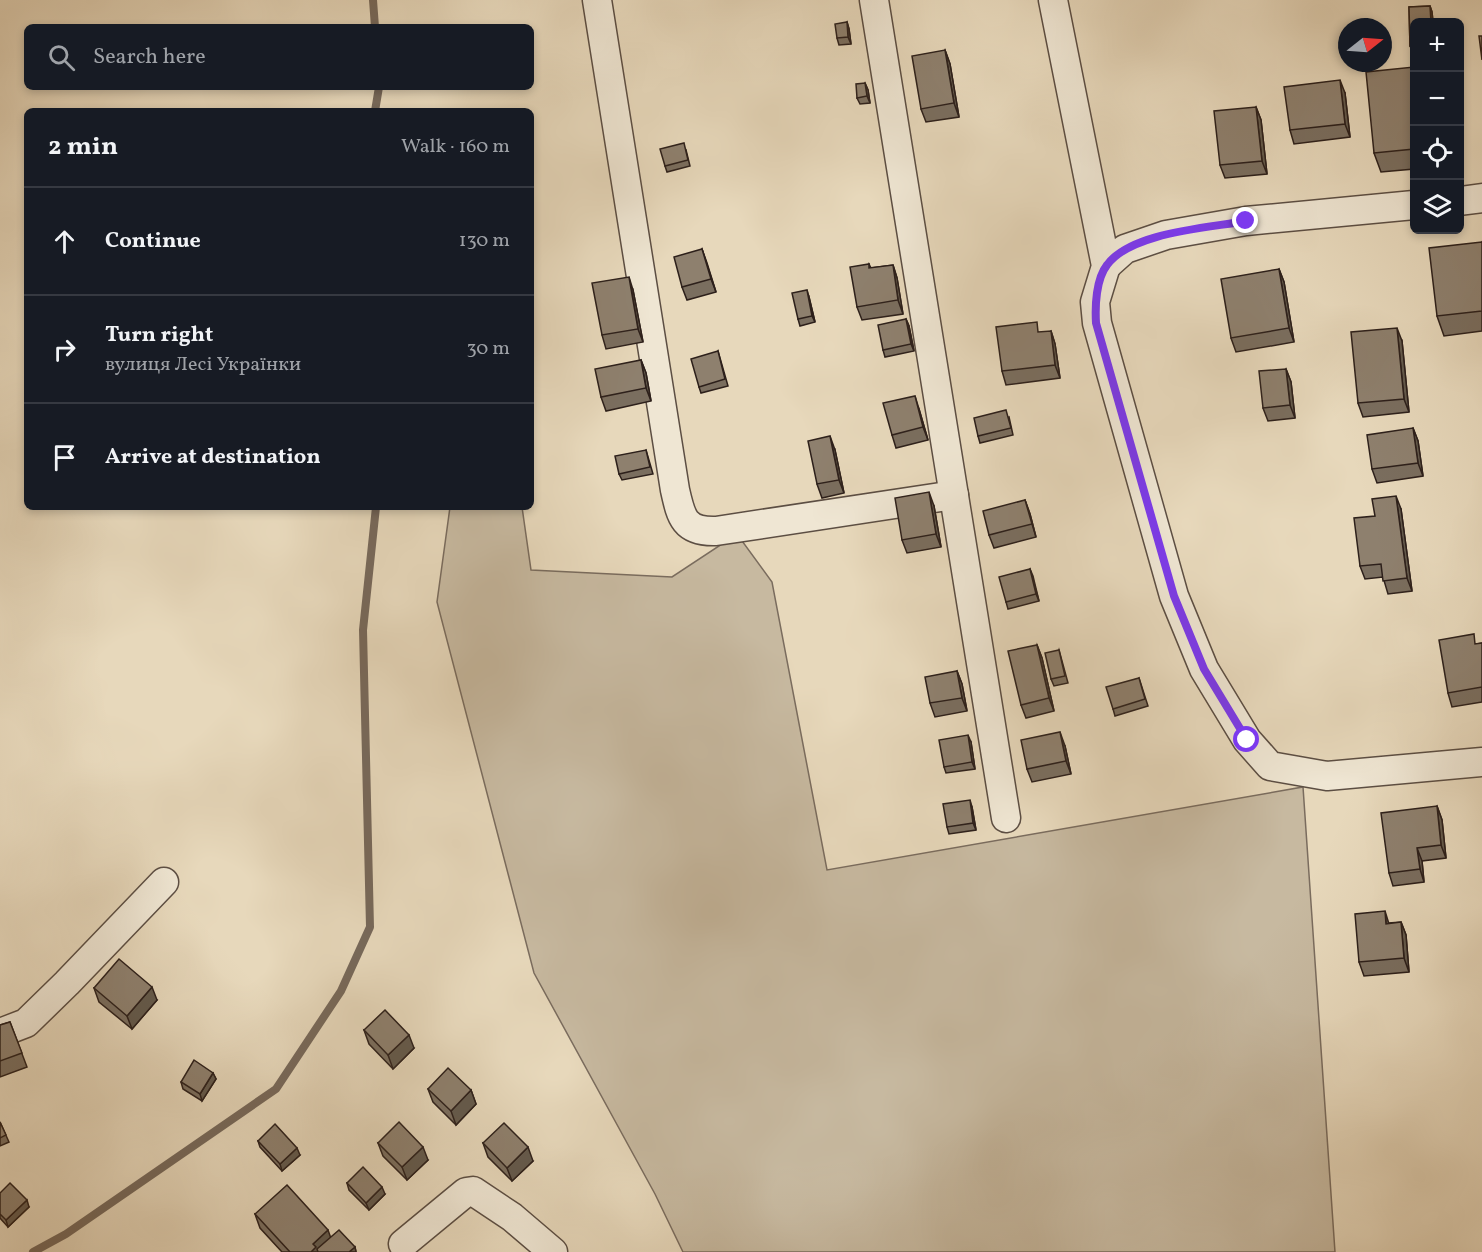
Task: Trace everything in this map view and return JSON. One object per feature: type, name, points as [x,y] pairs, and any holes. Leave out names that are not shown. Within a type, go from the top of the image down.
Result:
[{"type":"street","points":[[597,0],[675,490],[684,520],[692,528],[716,531],[954,495]]},
{"type":"street","points":[[874,0],[1006,818]]},
{"type":"street","points":[[1053,0],[1106,266],[1095,302],[1096,323],[1174,596],[1204,669],[1247,740],[1270,766],[1328,776],[1482,762]]},
{"type":"street","points":[[1464,200],[1482,198]]},
{"type":"street","points":[[1106,266],[1125,249],[1166,235],[1246,221],[1410,205]]},
{"type":"street","points":[[0,1033],[26,1023],[164,882]]},
{"type":"street","points":[[403,1244],[466,1192],[473,1191],[512,1217],[553,1252]]},
{"type":"shaded area","points":[[450,510],[522,510],[531,570],[672,577],[737,534],[772,582],[827,870],[1303,787],[1335,1252],[683,1252],[655,1194],[534,973],[437,602]]},
{"type":"building","points":[[1430,6],[1431,18],[1410,18],[1410,46],[1409,7]]},
{"type":"building","points":[[847,22],[848,37],[837,38],[835,24]]},
{"type":"building","points":[[1479,36],[1482,36],[1482,60]]},
{"type":"building","points":[[945,50],[954,103],[921,109],[912,56]]},
{"type":"building","points":[[1410,67],[1410,149],[1374,153],[1366,72],[1392,72],[1392,69]]},
{"type":"building","points":[[1340,80],[1345,124],[1290,130],[1284,87]]},
{"type":"building","points":[[865,83],[867,96],[857,98],[856,84]]},
{"type":"building","points":[[1256,107],[1262,161],[1220,165],[1214,111]]},
{"type":"building","points":[[684,143],[688,160],[665,166],[660,149]]},
{"type":"building","points":[[1482,242],[1482,311],[1437,316],[1429,248]]},
{"type":"building","points":[[702,249],[711,279],[682,287],[674,257]]},
{"type":"building","points":[[869,264],[869,268],[893,265],[898,300],[857,307],[850,267]]},
{"type":"building","points":[[1279,269],[1289,328],[1231,338],[1221,279]]},
{"type":"building","points":[[629,277],[638,329],[602,335],[592,283]]},
{"type":"building","points":[[807,290],[812,316],[798,319],[792,293]]},
{"type":"building","points":[[906,319],[911,344],[883,350],[878,325]]},
{"type":"building","points":[[1037,322],[1038,332],[1051,331],[1055,365],[1002,371],[996,327]]},
{"type":"building","points":[[1397,328],[1404,399],[1358,403],[1351,332]]},
{"type":"building","points":[[718,351],[725,379],[699,387],[691,359]]},
{"type":"building","points":[[641,360],[646,388],[601,397],[595,369]]},
{"type":"building","points":[[1286,369],[1290,405],[1263,408],[1259,371]]},
{"type":"building","points":[[915,396],[923,427],[892,435],[883,403]]},
{"type":"building","points":[[1006,410],[1011,428],[978,436],[974,418]]},
{"type":"building","points":[[1413,428],[1418,463],[1372,469],[1367,435]]},
{"type":"building","points":[[830,436],[839,480],[817,484],[808,441]]},
{"type":"building","points":[[646,450],[650,467],[619,474],[615,456]]},
{"type":"building","points":[[929,492],[936,534],[902,540],[895,498]]},
{"type":"building","points":[[1396,496],[1407,578],[1383,581],[1381,564],[1360,566],[1354,518],[1375,516],[1372,499]]},
{"type":"building","points":[[1025,500],[1032,524],[989,535],[983,511]]},
{"type":"building","points":[[1030,569],[1036,594],[1006,602],[999,577]]},
{"type":"building","points":[[1474,634],[1475,644],[1482,643],[1482,687],[1448,693],[1439,640]]},
{"type":"building","points":[[1037,645],[1049,698],[1021,705],[1008,651]]},
{"type":"building","points":[[1059,650],[1065,676],[1051,679],[1045,653]]},
{"type":"building","points":[[957,671],[962,698],[930,703],[925,677]]},
{"type":"building","points":[[1139,678],[1145,699],[1113,709],[1106,687]]},
{"type":"building","points":[[1060,732],[1066,761],[1027,769],[1021,740]]},
{"type":"building","points":[[968,735],[972,762],[944,767],[939,740]]},
{"type":"building","points":[[970,800],[973,823],[947,827],[943,804]]},
{"type":"building","points":[[1437,806],[1441,845],[1417,848],[1420,869],[1389,873],[1381,813]]},
{"type":"building","points":[[1385,911],[1386,924],[1401,922],[1404,958],[1359,962],[1355,914]]},
{"type":"building","points":[[119,959],[152,987],[127,1016],[94,988]]},
{"type":"building","points":[[385,1010],[409,1035],[388,1055],[364,1030]]},
{"type":"building","points":[[10,1022],[22,1053],[0,1061],[0,1025]]},
{"type":"building","points":[[194,1060],[213,1073],[200,1094],[181,1082]]},
{"type":"building","points":[[448,1068],[471,1090],[451,1111],[428,1089]]},
{"type":"building","points":[[0,1122],[6,1135],[0,1138]]},
{"type":"building","points":[[399,1122],[423,1147],[402,1167],[378,1143]]},
{"type":"building","points":[[504,1123],[528,1147],[507,1168],[483,1143]]},
{"type":"building","points":[[275,1124],[297,1148],[280,1164],[258,1141]]},
{"type":"building","points":[[363,1167],[382,1187],[366,1203],[347,1183]]},
{"type":"building","points":[[10,1183],[27,1200],[6,1220],[0,1214],[0,1193]]},
{"type":"building","points":[[287,1185],[328,1230],[313,1244],[316,1247],[311,1252],[290,1252],[255,1214]]},
{"type":"building","points":[[339,1230],[355,1247],[349,1252],[318,1252],[317,1249]]},
{"type":"waterway","points":[[373,0],[375,24]]},
{"type":"waterway","points":[[376,108],[378,90]]},
{"type":"waterway","points":[[33,1252],[66,1234],[276,1089],[341,991],[370,927],[363,630],[376,510]]},
{"type":"route","points":[[1246,221],[1166,235],[1125,249],[1106,266],[1095,302],[1096,323],[1174,596],[1204,669],[1247,740]]}]
